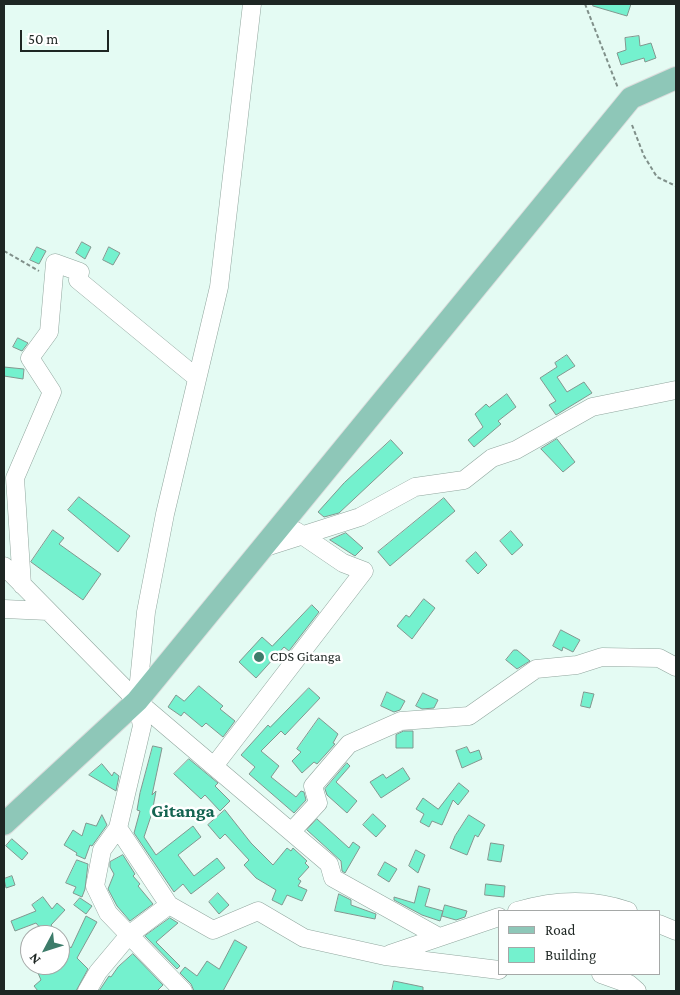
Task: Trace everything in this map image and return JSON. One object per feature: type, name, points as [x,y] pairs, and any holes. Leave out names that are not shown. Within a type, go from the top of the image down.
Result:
[{"type":"main road","points":[[4,824],[137,701],[631,98],[676,78]]},
{"type":"street","points":[[183,991],[108,913],[95,886],[102,850],[118,828],[142,726],[137,701],[146,612],[166,514],[219,287],[252,4]]},
{"type":"street","points":[[22,585],[15,478],[52,392],[30,358],[49,332],[55,263],[80,272],[78,280],[197,378]]},
{"type":"street","points":[[263,548],[360,518],[415,487],[464,480],[492,458],[516,450],[592,407],[676,390]]},
{"type":"street","points":[[214,766],[364,571],[343,562],[284,522]]},
{"type":"street","points":[[4,566],[137,701],[329,864],[334,878],[439,937]]},
{"type":"street","points":[[4,609],[48,611]]},
{"type":"street","points":[[292,831],[318,803],[313,786],[349,744],[401,721],[469,716],[536,669],[577,665],[602,657],[659,658],[676,667]]},
{"type":"street","points":[[118,828],[169,905],[213,930],[258,912],[304,938],[385,956],[498,970]]},
{"type":"street","points":[[520,910],[539,904],[584,900],[624,910]]},
{"type":"street","points":[[87,991],[98,972],[129,935],[169,905]]},
{"type":"street","points":[[385,956],[498,917]]},
{"type":"street","points":[[660,924],[676,931]]},
{"type":"street","points":[[604,975],[629,984],[637,991]]},
{"type":"path","points":[[4,252],[54,279]]},
{"type":"building","points":[[594,4],[631,4],[627,16],[593,6]]},
{"type":"building","points":[[639,36],[640,46],[651,43],[656,58],[645,62],[644,58],[621,65],[617,53],[626,50],[625,38]]},
{"type":"building","points":[[82,242],[91,247],[85,259],[76,253]]},
{"type":"building","points":[[37,247],[46,251],[39,264],[30,260]]},
{"type":"building","points":[[109,247],[120,253],[113,265],[103,260]]},
{"type":"building","points":[[18,338],[28,343],[22,351],[13,347]]},
{"type":"building","points":[[567,355],[575,366],[557,377],[567,392],[584,382],[592,393],[556,415],[549,405],[556,401],[540,378],[557,367],[555,363]]},
{"type":"building","points":[[4,367],[24,369],[23,379],[4,376]]},
{"type":"building","points":[[507,394],[516,407],[498,421],[501,424],[474,447],[468,440],[483,427],[475,414],[486,404],[489,407]]},
{"type":"building","points":[[557,439],[575,462],[563,472],[541,449]]},
{"type":"building","points":[[391,440],[403,453],[339,513],[324,517],[318,512],[344,483]]},
{"type":"building","points":[[79,497],[130,536],[118,552],[68,510]]},
{"type":"building","points":[[444,498],[455,511],[390,566],[378,552]]},
{"type":"building","points":[[53,530],[64,538],[59,544],[101,574],[83,600],[31,562]]},
{"type":"building","points":[[511,531],[523,545],[512,555],[500,541]]},
{"type":"building","points":[[346,533],[363,548],[355,556],[330,540]]},
{"type":"building","points":[[476,552],[487,565],[478,574],[466,561]]},
{"type":"building","points":[[424,599],[435,608],[412,639],[397,626],[406,615],[409,617]]},
{"type":"building","points":[[312,605],[319,612],[289,651],[284,647],[256,678],[239,662],[262,637],[272,646]]},
{"type":"building","points":[[561,630],[580,640],[573,652],[563,647],[562,651],[553,646]]},
{"type":"building","points":[[514,650],[517,650],[530,661],[517,669],[506,660]]},
{"type":"building","points":[[199,686],[223,706],[220,709],[235,721],[223,737],[206,723],[202,727],[184,712],[181,716],[168,707],[176,695],[184,701]]},
{"type":"building","points":[[309,688],[320,698],[285,735],[281,731],[261,751],[279,766],[271,777],[296,797],[301,791],[304,792],[306,800],[294,813],[249,774],[255,767],[241,755],[268,725],[270,727]]},
{"type":"building","points":[[387,692],[405,701],[400,710],[394,712],[381,706]]},
{"type":"building","points":[[584,692],[594,694],[590,708],[581,706]]},
{"type":"building","points":[[423,693],[438,700],[434,708],[422,709],[416,706]]},
{"type":"building","points":[[319,718],[338,734],[333,743],[335,744],[317,764],[314,762],[302,773],[292,761],[301,752],[297,749]]},
{"type":"building","points":[[404,731],[413,731],[413,748],[396,748],[396,735]]},
{"type":"building","points":[[153,746],[162,748],[152,795],[156,791],[152,813],[144,837],[156,855],[193,826],[201,837],[178,855],[194,876],[217,858],[225,868],[191,894],[183,884],[174,892],[134,833],[140,811],[137,810],[140,793]]},
{"type":"building","points":[[467,747],[470,753],[479,750],[482,759],[462,768],[456,751]]},
{"type":"building","points":[[189,759],[218,783],[215,786],[230,801],[220,811],[205,795],[201,799],[174,774]]},
{"type":"building","points":[[347,763],[350,766],[336,782],[357,801],[347,813],[327,795],[325,789]]},
{"type":"building","points":[[102,764],[112,776],[114,772],[119,776],[116,791],[89,775]]},
{"type":"building","points":[[403,768],[410,779],[381,798],[370,782],[383,774],[386,778]]},
{"type":"building","points":[[459,783],[469,791],[458,805],[453,800],[442,825],[432,821],[429,827],[420,822],[424,814],[416,809],[423,798],[438,809]]},
{"type":"building","points":[[225,810],[251,843],[273,865],[287,848],[291,851],[293,848],[307,861],[305,863],[309,867],[298,879],[301,881],[298,886],[307,890],[302,901],[287,895],[282,905],[272,900],[276,890],[256,878],[244,865],[249,860],[225,834],[220,839],[208,825]]},
{"type":"building","points":[[373,814],[386,826],[376,837],[363,825]]},
{"type":"building","points":[[102,815],[107,825],[92,846],[90,845],[85,859],[76,855],[77,853],[64,845],[73,830],[82,836],[86,823],[96,826]]},
{"type":"building","points":[[469,815],[485,825],[478,837],[475,835],[467,855],[450,848],[455,836]]},
{"type":"building","points":[[317,819],[349,848],[353,842],[360,847],[345,873],[342,871],[341,861],[307,830]]},
{"type":"building","points":[[12,839],[28,853],[22,860],[6,846]]},
{"type":"building","points":[[491,843],[504,845],[501,862],[488,860]]},
{"type":"building","points":[[416,850],[425,855],[418,873],[409,866]]},
{"type":"building","points":[[123,855],[135,874],[133,876],[140,884],[138,886],[153,904],[130,921],[117,906],[108,889],[114,874],[110,867],[110,862]]},
{"type":"building","points":[[77,860],[88,864],[85,889],[82,897],[73,893],[76,887],[66,883]]},
{"type":"building","points":[[385,862],[397,869],[389,882],[378,875]]},
{"type":"building","points":[[12,876],[15,885],[6,888],[4,879]]},
{"type":"building","points":[[486,884],[505,886],[504,897],[485,895]]},
{"type":"building","points":[[419,886],[430,889],[425,906],[443,911],[440,921],[422,915],[394,900],[394,897],[414,903]]},
{"type":"building","points":[[218,893],[229,905],[219,914],[209,902]]},
{"type":"building","points":[[339,894],[351,900],[351,905],[376,914],[375,919],[335,911]]},
{"type":"building","points":[[43,897],[52,909],[57,903],[65,910],[51,925],[38,925],[36,923],[20,925],[20,929],[15,931],[11,921],[36,911],[32,905]]},
{"type":"building","points":[[80,898],[92,906],[86,914],[74,905]]},
{"type":"building","points":[[445,905],[467,911],[465,917],[456,920],[442,916]]},
{"type":"building","points":[[86,916],[97,922],[77,958],[88,969],[76,991],[38,991],[34,986],[41,980],[39,975],[70,975],[70,947],[71,948]]},
{"type":"building","points":[[170,918],[178,923],[156,942],[180,966],[177,969],[145,936]]},
{"type":"building","points":[[235,940],[247,947],[223,991],[194,991],[191,984],[180,973],[185,967],[197,976],[207,961],[219,969]]},
{"type":"building","points":[[133,954],[163,985],[157,991],[99,991],[109,976],[111,977],[118,967]]},
{"type":"building","points":[[394,981],[423,987],[423,991],[392,991]]},
{"type":"place","name":"CDS Gitanga","points":[[259,657]]},
{"type":"district","name":"Gitanga","points":[[183,811]]}]
